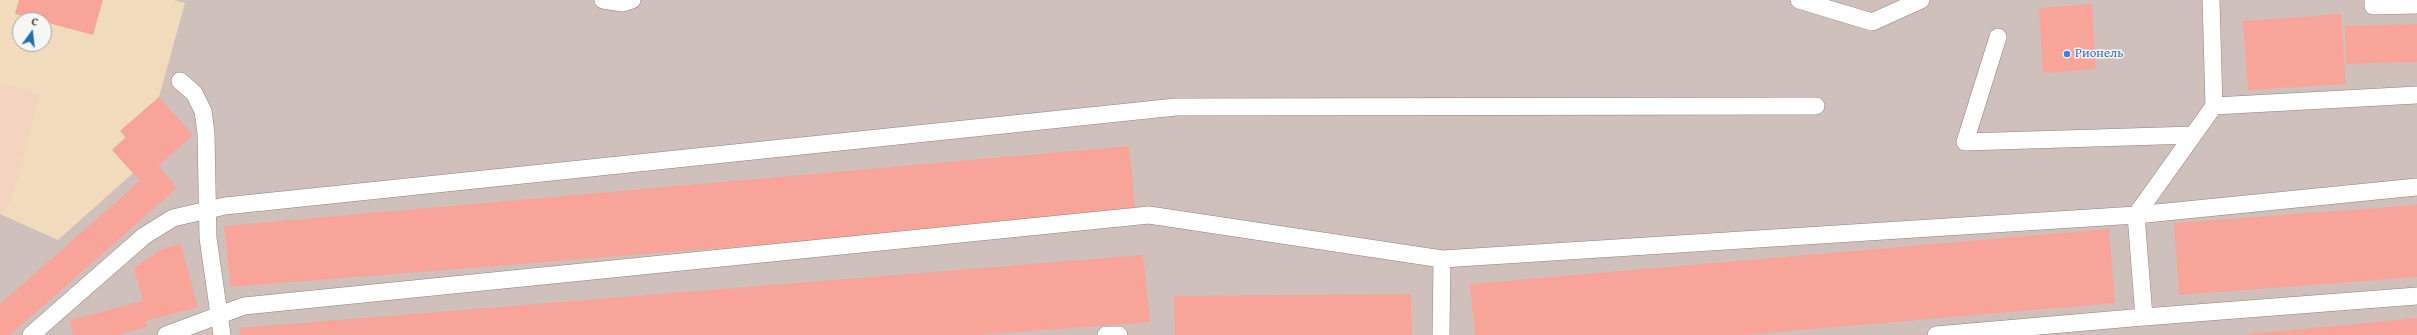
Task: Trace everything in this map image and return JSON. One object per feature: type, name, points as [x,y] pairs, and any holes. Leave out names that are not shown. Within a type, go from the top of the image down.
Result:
[{"type":"lane","points":[[603,0],[623,3],[632,0]]},
{"type":"lane","points":[[1799,0],[1872,22],[1920,0]]},
{"type":"lane","points":[[2144,317],[2136,215],[2214,106],[2211,0]]},
{"type":"lane","points":[[2373,0],[2373,6],[2417,5]]},
{"type":"lane","points":[[1998,38],[1965,142],[2193,135]]},
{"type":"lane","points":[[180,81],[194,93],[203,111],[206,133],[208,238],[222,335]]},
{"type":"lane","points":[[2214,106],[2417,95]]},
{"type":"lane","points":[[31,335],[144,236],[173,218],[207,210],[241,205],[1176,107],[1816,106]]},
{"type":"lane","points":[[166,335],[195,326],[219,314],[244,306],[1149,215],[1442,259],[2136,215],[2417,187]]},
{"type":"lane","points":[[1441,335],[1442,259]]},
{"type":"lane","points":[[1936,335],[2417,296]]},
{"type":"lane","points":[[1106,335],[1119,335]]},
{"type":"shaded area","points":[[174,0],[2417,0],[2417,335],[0,335],[0,214],[58,240],[133,173],[126,138],[120,131],[159,97],[185,3]]},
{"type":"shaded area","points":[[0,83],[40,94],[10,204],[0,214]]},
{"type":"building","points":[[19,0],[103,0],[93,35],[52,24],[52,12],[16,12]]},
{"type":"building","points":[[2092,4],[2096,69],[2043,73],[2039,8]]},
{"type":"building","points":[[2341,14],[2346,84],[2248,90],[2243,21]]},
{"type":"building","points":[[2417,24],[2417,62],[2346,64],[2345,26]]},
{"type":"building","points":[[159,97],[193,135],[158,166],[177,188],[10,335],[0,335],[0,304],[140,181],[112,150],[126,137],[120,131]]},
{"type":"building","points":[[1129,146],[1136,215],[231,287],[224,226]]},
{"type":"building","points":[[2417,205],[2417,277],[2179,295],[2174,223]]},
{"type":"building","points":[[2109,229],[2115,303],[1744,335],[1475,335],[1470,284]]},
{"type":"building","points":[[181,244],[198,307],[146,321],[147,327],[117,335],[73,335],[70,320],[143,301],[134,268],[164,248]]},
{"type":"building","points":[[1143,255],[1150,322],[979,335],[240,335],[239,328]]},
{"type":"building","points":[[1411,294],[1412,335],[1175,335],[1174,296]]},
{"type":"building","points":[[2417,318],[2417,335],[2248,335],[2248,334]]},
{"type":"place","name":"Рионель","points":[[2067,54]]}]
